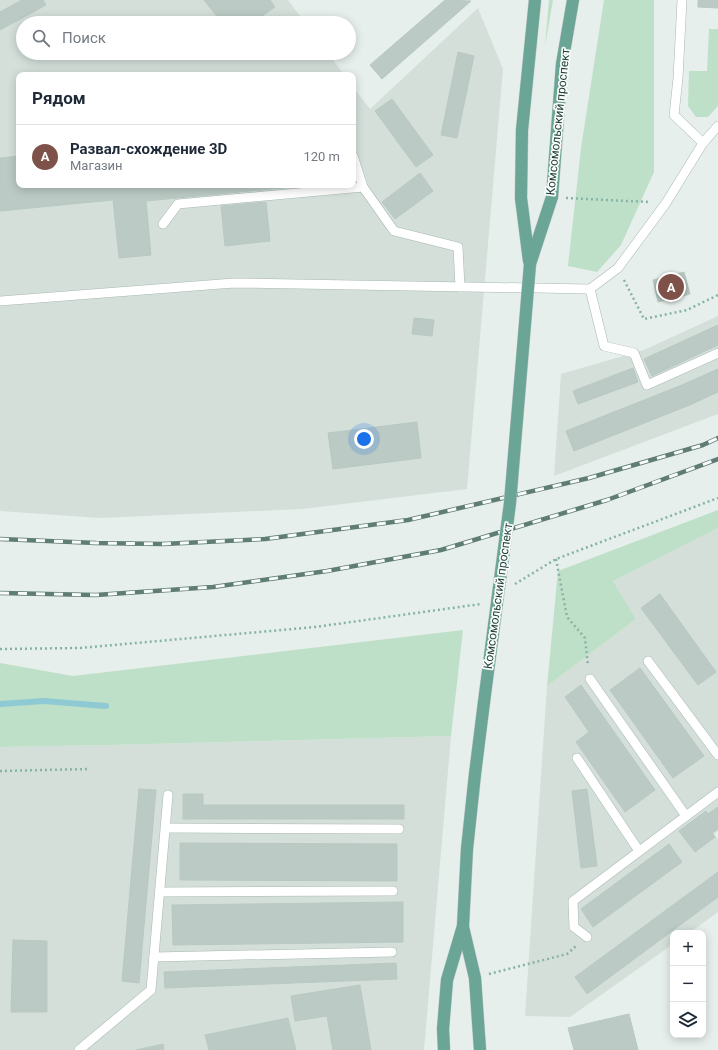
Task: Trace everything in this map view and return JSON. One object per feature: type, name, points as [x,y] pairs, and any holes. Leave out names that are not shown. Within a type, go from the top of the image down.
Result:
[{"type":"main road","name":"Комсомольский проспект","points":[[444,1050],[443,1029],[447,980],[463,926],[468,841],[475,774],[510,503],[530,264],[521,198],[522,130],[535,0]]},
{"type":"main road","name":"Комсомольский проспект","points":[[530,264],[552,197],[562,64],[573,0]]},
{"type":"main road","name":"Комсомольский проспект","points":[[463,926],[475,978],[480,1050]]},
{"type":"lane","points":[[682,0],[678,78],[674,115],[703,143]]},
{"type":"lane","points":[[0,301],[234,283],[590,289],[618,268],[666,203],[703,143],[718,126]]},
{"type":"lane","points":[[356,165],[363,187],[394,231],[458,246],[460,287]]},
{"type":"lane","points":[[356,188],[363,187]]},
{"type":"lane","points":[[163,224],[178,204],[352,188]]},
{"type":"lane","points":[[590,289],[604,346],[634,353],[647,385],[718,353]]},
{"type":"lane","points":[[648,661],[718,755]]},
{"type":"lane","points":[[590,679],[686,816]]},
{"type":"lane","points":[[577,758],[639,851]]},
{"type":"lane","points":[[587,937],[574,927],[573,901],[718,792]]},
{"type":"lane","points":[[80,1050],[151,990],[168,795]]},
{"type":"lane","points":[[166,828],[399,829]]},
{"type":"lane","points":[[160,892],[393,891]]},
{"type":"lane","points":[[154,957],[392,952]]},
{"type":"path","points":[[552,197],[666,203]]},
{"type":"path","points":[[618,268],[644,319],[687,310],[718,295]]},
{"type":"path","points":[[509,588],[556,559],[718,498]]},
{"type":"path","points":[[556,559],[567,617],[585,638],[590,679]]},
{"type":"path","points":[[0,649],[80,648],[314,627],[482,604]]},
{"type":"path","points":[[0,771],[88,768]]},
{"type":"path","points":[[475,978],[567,954],[587,937]]},
{"type":"shaded area","points":[[0,0],[288,0],[300,16],[16,16],[16,60],[333,60],[342,72],[16,72],[16,188],[356,188],[356,91],[370,109],[478,8],[503,69],[467,489],[302,509],[100,518],[0,511]]},
{"type":"shaded area","points":[[718,316],[718,414],[554,476],[561,374],[644,350]]},
{"type":"shaded area","points":[[718,528],[718,831],[714,834],[718,839],[718,912],[693,930],[670,930],[670,946],[570,1017],[525,1016],[547,686],[636,619],[613,581]]},
{"type":"shaded area","points":[[451,736],[424,1050],[0,1050],[0,747]]},
{"type":"green space","points":[[549,0],[553,0],[545,46]]},
{"type":"green space","points":[[604,0],[654,0],[654,172],[621,245],[597,272],[568,266],[581,148]]},
{"type":"green space","points":[[709,29],[718,29],[718,106],[708,117],[696,117],[688,106],[689,71],[707,71]]},
{"type":"green space","points":[[718,510],[718,528],[613,581],[636,619],[547,686],[558,571]]},
{"type":"green space","points":[[463,630],[451,736],[0,747],[0,663],[73,676]]},
{"type":"building","points":[[22,0],[43,0],[46,5],[26,16],[16,16],[16,21],[0,30],[0,12]]},
{"type":"building","points":[[204,0],[270,0],[275,7],[262,16],[217,16]]},
{"type":"building","points":[[445,0],[471,1],[382,79],[370,65]]},
{"type":"building","points":[[698,0],[718,0],[718,8],[698,7]]},
{"type":"building","points":[[458,52],[474,56],[457,138],[441,135]]},
{"type":"building","points":[[392,99],[433,155],[416,167],[375,111]]},
{"type":"building","points":[[16,156],[16,188],[281,188],[146,201],[151,255],[119,258],[113,200],[0,211],[0,158]]},
{"type":"building","points":[[420,173],[433,191],[395,219],[382,202]]},
{"type":"building","points":[[266,202],[270,241],[225,246],[221,206]]},
{"type":"building","points":[[684,272],[690,294],[658,302],[653,280]]},
{"type":"building","points":[[414,318],[434,320],[432,336],[412,334]]},
{"type":"building","points":[[718,325],[718,345],[652,376],[644,359]]},
{"type":"building","points":[[633,368],[638,382],[578,404],[573,391]]},
{"type":"building","points":[[718,369],[718,392],[692,404],[574,451],[566,431],[682,385]]},
{"type":"building","points":[[417,422],[421,458],[333,469],[328,433]]},
{"type":"building","points":[[660,594],[716,672],[698,685],[641,608]]},
{"type":"building","points":[[640,668],[704,756],[673,778],[610,690]]},
{"type":"building","points":[[581,685],[655,790],[625,812],[576,742],[589,732],[565,697]]},
{"type":"building","points":[[139,789],[156,790],[139,983],[122,981]]},
{"type":"building","points":[[587,789],[597,866],[581,868],[572,791]]},
{"type":"building","points":[[183,794],[203,794],[203,805],[404,805],[404,819],[183,819]]},
{"type":"building","points":[[718,807],[718,829],[712,833],[715,837],[695,852],[679,831],[706,811],[708,814]]},
{"type":"building","points":[[180,843],[397,844],[397,881],[180,880]]},
{"type":"building","points":[[669,844],[682,862],[593,927],[581,909]]},
{"type":"building","points":[[718,872],[718,897],[673,930],[670,930],[670,933],[587,994],[575,977]]},
{"type":"building","points":[[403,902],[403,942],[173,945],[172,905]]},
{"type":"building","points":[[13,940],[47,941],[47,1012],[11,1012]]},
{"type":"building","points":[[396,963],[397,979],[165,988],[164,972]]},
{"type":"building","points":[[360,985],[371,1050],[333,1050],[327,1016],[295,1021],[291,996]]},
{"type":"building","points":[[629,1014],[638,1050],[574,1050],[568,1028]]},
{"type":"building","points":[[288,1018],[296,1050],[209,1050],[205,1035]]},
{"type":"building","points":[[163,1044],[164,1050],[136,1050]]},
{"type":"waterway","points":[[0,704],[44,701],[106,706]]},
{"type":"railway","points":[[0,539],[163,544],[265,539],[408,520],[589,478],[703,445],[718,438]]},
{"type":"railway","points":[[0,593],[96,595],[213,587],[327,571],[441,550],[607,500],[718,459]]},
{"type":"place","name":"Развал-схождение 3D","points":[[671,287]]}]
